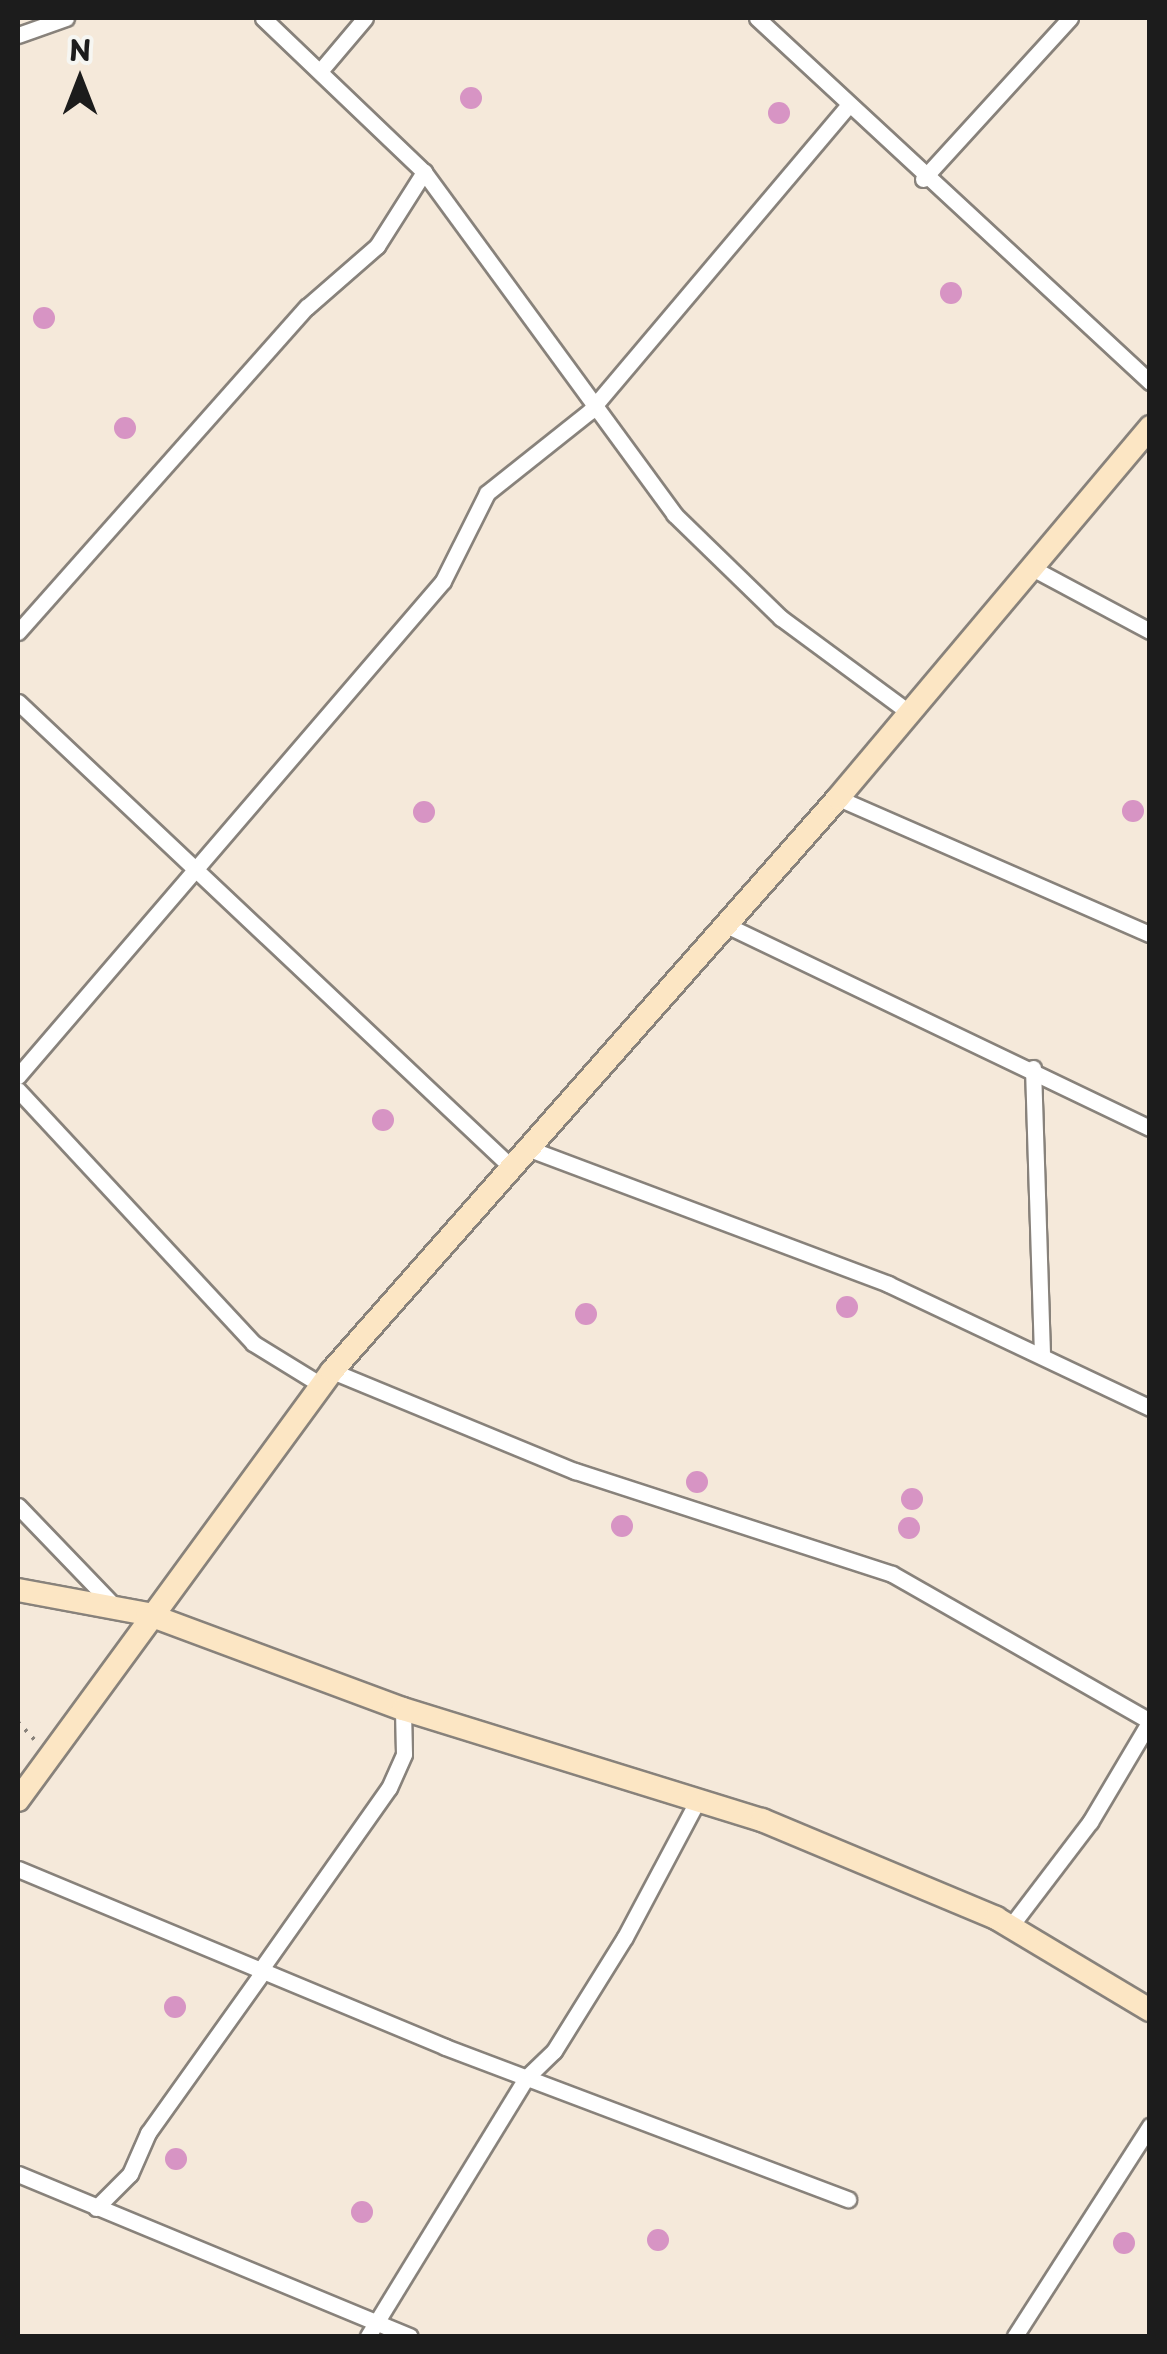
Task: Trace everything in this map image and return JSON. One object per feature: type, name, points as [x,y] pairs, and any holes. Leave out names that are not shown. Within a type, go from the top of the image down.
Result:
[{"type":"street","points":[[18,35],[66,18]]},
{"type":"street","points":[[263,18],[424,172],[590,411],[674,514],[781,618],[907,710]]},
{"type":"street","points":[[321,70],[365,18]]},
{"type":"street","points":[[757,18],[923,180],[1150,382]]},
{"type":"street","points":[[923,180],[1070,18]]},
{"type":"street","points":[[18,1076],[198,874],[443,580],[486,493],[590,411],[846,108]]},
{"type":"street","points":[[18,632],[307,307],[377,246],[424,172]]},
{"type":"street","points":[[18,1800],[146,1614],[327,1378],[838,798],[907,710],[1150,427]]},
{"type":"street","points":[[1030,566],[1150,631]]},
{"type":"street","points":[[18,702],[510,1166]]},
{"type":"street","points":[[838,798],[1150,934]]},
{"type":"street","points":[[724,924],[1033,1068],[1150,1128]]},
{"type":"street","points":[[1033,1068],[1042,1356]]},
{"type":"street","points":[[18,1090],[253,1343],[327,1378],[575,1471],[892,1574],[1150,1721],[1090,1822],[1010,1927]]},
{"type":"street","points":[[527,1148],[888,1284],[1150,1408]]},
{"type":"street","points":[[18,1506],[116,1608]]},
{"type":"street","points":[[18,1590],[146,1614],[404,1709],[699,1798],[1010,1927],[1150,2010]]},
{"type":"street","points":[[96,2208],[130,2174],[148,2133],[388,1788],[404,1754],[404,1709]]},
{"type":"street","points":[[373,2330],[526,2078],[554,2051],[625,1937],[699,1798]]},
{"type":"street","points":[[18,1869],[260,1973],[848,2200]]},
{"type":"street","points":[[1015,2336],[1150,2126]]},
{"type":"street","points":[[18,2174],[373,2330],[410,2336]]},
{"type":"path","points":[[18,1722],[49,1754]]},
{"type":"building","points":[[471,87],[482,98],[471,109],[460,98]]},
{"type":"building","points":[[779,102],[790,113],[779,124],[768,113]]},
{"type":"building","points":[[951,282],[962,293],[951,304],[940,293]]},
{"type":"building","points":[[44,307],[55,318],[44,329],[33,318]]},
{"type":"building","points":[[125,417],[136,428],[125,439],[114,428]]},
{"type":"building","points":[[1133,800],[1144,811],[1133,822],[1122,811]]},
{"type":"building","points":[[424,801],[432,804],[432,820],[424,823],[416,820],[413,812],[416,804]]},
{"type":"building","points":[[383,1109],[394,1120],[383,1131],[372,1120]]},
{"type":"building","points":[[847,1296],[855,1299],[855,1315],[847,1318],[839,1315],[836,1307],[839,1299]]},
{"type":"building","points":[[586,1303],[597,1314],[586,1325],[575,1314]]},
{"type":"building","points":[[697,1471],[708,1482],[697,1493],[686,1482]]},
{"type":"building","points":[[912,1488],[923,1499],[912,1510],[901,1499]]},
{"type":"building","points":[[622,1515],[633,1526],[622,1537],[611,1526]]},
{"type":"building","points":[[909,1517],[920,1528],[909,1539],[898,1528]]},
{"type":"building","points":[[175,1996],[186,2007],[175,2018],[164,2007]]},
{"type":"building","points":[[176,2148],[187,2159],[176,2170],[165,2159]]},
{"type":"building","points":[[362,2201],[373,2212],[362,2223],[351,2212]]},
{"type":"building","points":[[658,2229],[666,2232],[666,2248],[658,2251],[650,2248],[647,2240],[650,2232]]},
{"type":"building","points":[[1124,2232],[1135,2243],[1124,2254],[1113,2243]]}]
